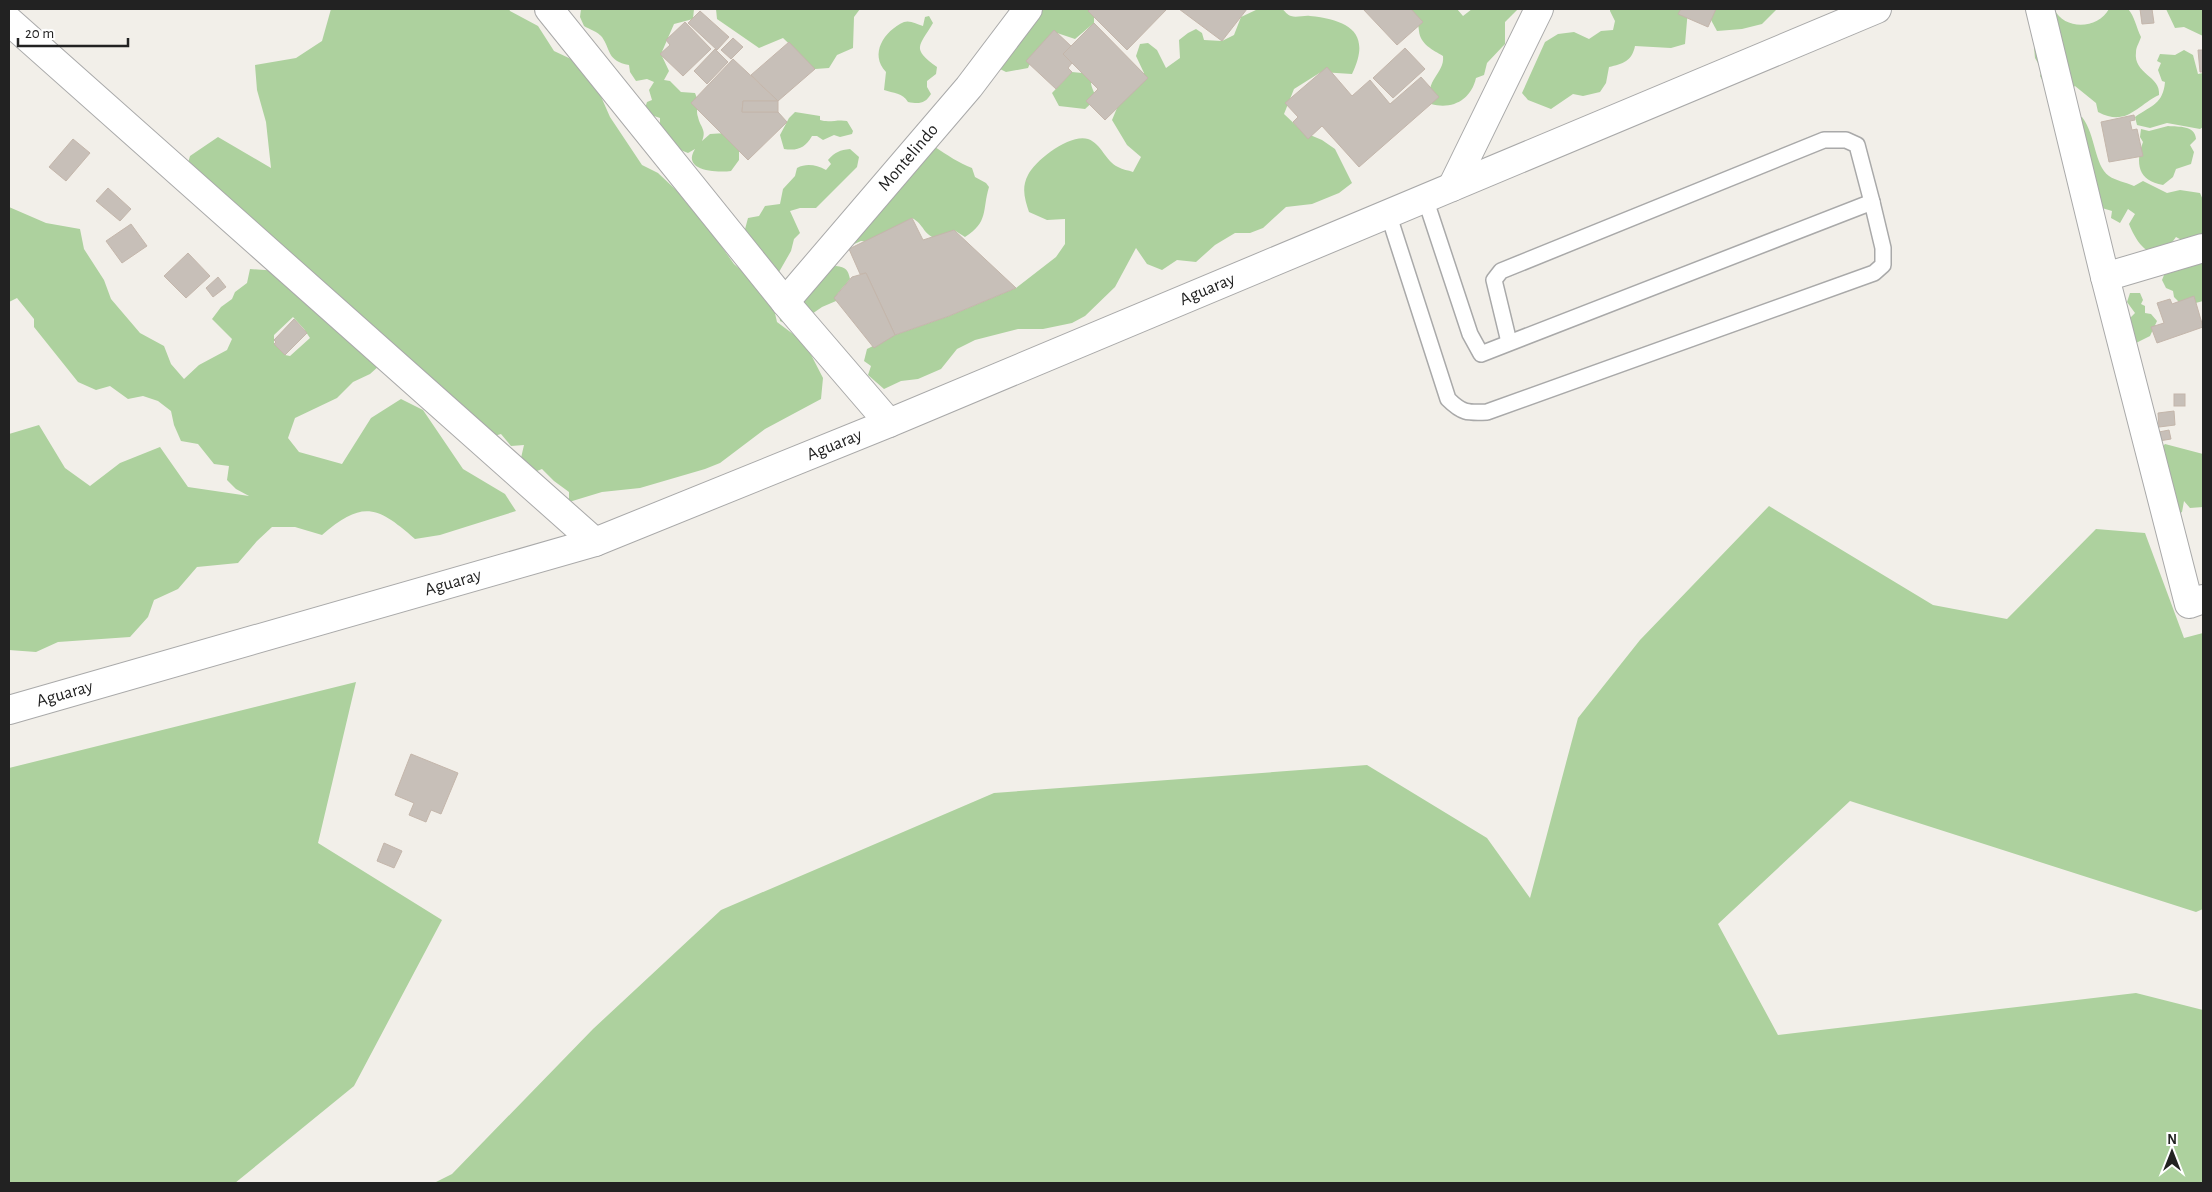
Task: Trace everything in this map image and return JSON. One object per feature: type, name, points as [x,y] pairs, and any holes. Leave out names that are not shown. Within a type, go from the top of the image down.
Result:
[{"type":"street","points":[[548,9],[785,302],[889,423]]},
{"type":"street","name":"Montelindo","points":[[785,302],[969,87],[1028,9]]},
{"type":"street","points":[[1452,187],[1539,9]]},
{"type":"street","name":"Aguaray","points":[[9,710],[595,542],[889,423],[1877,9]]},
{"type":"street","points":[[2040,9],[2105,277],[2189,604],[2203,600]]},
{"type":"street","points":[[9,21],[595,542]]},
{"type":"street","points":[[2105,277],[2203,248]]},
{"type":"lane","points":[[1388,214],[1448,399],[1459,410],[1469,413],[1487,412],[1874,273],[1883,265],[1883,248],[1857,145],[1846,140],[1824,140],[1501,271],[1494,280],[1509,342]]},
{"type":"lane","points":[[1425,198],[1470,334],[1481,354],[1872,202]]},
{"type":"green space","points":[[1279,8],[1293,17],[1310,16],[1336,21],[1346,25],[1358,39],[1358,60],[1352,74],[1321,72],[1294,89],[1284,114],[1303,132],[1322,140],[1335,149],[1352,183],[1339,193],[1312,204],[1286,207],[1263,228],[1250,233],[1235,233],[1215,245],[1196,262],[1177,260],[1162,270],[1147,264],[1136,248],[1115,287],[1085,316],[1072,323],[1043,329],[1018,329],[975,340],[957,349],[941,369],[918,379],[901,381],[884,389],[868,375],[871,366],[864,361],[867,349],[895,335],[949,316],[1016,288],[1056,257],[1065,244],[1065,219],[1047,220],[1029,212],[1024,194],[1028,175],[1046,155],[1072,140],[1088,139],[1093,141],[1114,164],[1122,169],[1133,172],[1141,157],[1127,145],[1112,120],[1125,89],[1144,73],[1136,56],[1140,44],[1148,43],[1157,50],[1166,68],[1180,58],[1179,40],[1188,33],[1196,29],[1202,33],[1204,40],[1222,41],[1234,35],[1241,17],[1258,9]]},
{"type":"green space","points":[[331,9],[509,9],[538,26],[554,51],[588,67],[610,117],[642,165],[658,173],[693,206],[734,264],[765,291],[774,309],[777,322],[805,343],[823,378],[821,399],[765,429],[720,463],[640,488],[602,492],[569,502],[569,492],[542,469],[532,473],[521,458],[524,445],[511,446],[501,434],[484,439],[444,405],[442,386],[425,381],[186,170],[190,156],[218,137],[271,168],[266,122],[257,90],[255,65],[296,58],[322,41]]},
{"type":"green space","points":[[581,9],[694,9],[693,19],[674,24],[661,54],[669,71],[664,80],[670,81],[681,92],[695,93],[698,101],[697,114],[703,131],[702,141],[710,134],[726,133],[739,146],[739,160],[731,171],[718,172],[702,169],[693,162],[692,156],[695,149],[688,153],[678,149],[660,125],[660,118],[648,114],[645,108],[647,102],[652,100],[649,90],[654,82],[647,79],[636,81],[630,72],[629,65],[613,58],[602,37],[584,26],[580,17]]},
{"type":"green space","points":[[716,9],[860,9],[854,17],[853,48],[837,55],[829,68],[815,69],[783,38],[759,48],[717,19]]},
{"type":"green space","points":[[1015,9],[1096,9],[1094,23],[1075,39],[1057,33],[1046,39],[1042,48],[1035,52],[1028,68],[1006,72],[992,65]]},
{"type":"green space","points":[[1411,9],[1457,9],[1463,16],[1472,9],[1518,9],[1505,22],[1505,44],[1487,63],[1484,75],[1476,78],[1470,92],[1460,102],[1439,106],[1431,104],[1430,88],[1441,68],[1443,56],[1422,40],[1417,19]]},
{"type":"green space","points":[[1610,9],[1688,9],[1685,44],[1671,48],[1635,46],[1632,55],[1626,61],[1609,67],[1606,83],[1600,92],[1583,96],[1573,94],[1551,109],[1528,100],[1522,93],[1545,42],[1558,34],[1574,32],[1589,39],[1601,31],[1613,30],[1615,21]]},
{"type":"green space","points":[[1709,9],[1777,9],[1762,24],[1742,29],[1717,31],[1711,20]]},
{"type":"green space","points":[[2054,9],[2066,21],[2082,25],[2097,21],[2109,9],[2128,9],[2141,37],[2136,50],[2136,59],[2142,70],[2156,83],[2159,95],[2131,113],[2117,117],[2098,112],[2096,103],[2075,86],[2070,90],[2048,91],[2040,76],[2042,70],[2035,58],[2034,47],[2043,36]]},
{"type":"green space","points":[[2166,9],[2203,9],[2203,36],[2184,27],[2175,28]]},
{"type":"green space","points":[[929,16],[933,23],[921,42],[920,47],[923,55],[937,67],[936,74],[927,81],[927,87],[931,94],[926,100],[919,103],[908,102],[901,95],[884,90],[886,72],[881,65],[879,51],[885,37],[897,26],[904,22],[914,22],[923,26],[925,17]]},
{"type":"green space","points":[[2184,50],[2193,55],[2198,74],[2203,73],[2203,127],[2200,129],[2167,123],[2150,128],[2137,125],[2135,117],[2156,103],[2164,89],[2165,82],[2162,81],[2158,70],[2161,63],[2157,61],[2160,54],[2175,55]]},
{"type":"green space","points":[[1072,72],[1082,73],[1091,82],[1096,99],[1085,109],[1059,106],[1052,93]]},
{"type":"green space","points":[[795,112],[820,116],[820,120],[823,121],[847,121],[853,131],[852,134],[840,137],[834,135],[823,140],[817,136],[812,136],[801,148],[793,150],[784,149],[780,135],[789,118]]},
{"type":"green space","points":[[2082,117],[2090,132],[2100,165],[2109,176],[2134,186],[2143,181],[2167,193],[2180,190],[2200,193],[2203,200],[2203,240],[2187,243],[2176,237],[2169,246],[2155,253],[2143,247],[2133,233],[2129,224],[2135,214],[2128,209],[2120,223],[2111,218],[2112,211],[2102,208],[2062,118]]},
{"type":"green space","points":[[2168,126],[2190,129],[2195,134],[2196,139],[2190,145],[2194,152],[2191,164],[2176,169],[2173,177],[2163,185],[2148,180],[2141,170],[2139,157],[2143,142],[2140,137],[2141,129],[2149,131]]},
{"type":"green space","points":[[935,147],[972,168],[975,177],[986,183],[989,187],[983,215],[978,226],[965,237],[954,230],[937,239],[929,235],[912,218],[870,242],[861,241],[852,245]]},
{"type":"green space","points":[[850,149],[859,157],[857,167],[816,208],[800,208],[790,211],[800,233],[794,239],[791,251],[779,272],[764,276],[744,233],[748,218],[759,216],[765,206],[780,204],[783,189],[795,176],[797,168],[812,165],[826,170],[831,164],[828,160],[833,155]]},
{"type":"green space","points":[[9,207],[46,223],[80,229],[84,249],[104,280],[111,299],[140,333],[164,346],[171,364],[184,379],[199,365],[227,350],[232,339],[212,319],[221,307],[232,299],[235,292],[247,283],[250,269],[279,271],[380,365],[370,374],[353,382],[337,398],[295,418],[288,438],[299,452],[342,464],[371,418],[401,399],[423,410],[463,469],[505,494],[516,511],[440,535],[415,539],[380,514],[370,512],[359,512],[348,516],[322,535],[295,527],[272,527],[238,563],[197,567],[178,589],[154,600],[148,617],[130,637],[58,642],[36,652],[9,650],[9,434],[39,425],[65,468],[90,486],[120,463],[160,447],[188,487],[249,496],[236,489],[227,480],[229,466],[214,464],[198,444],[181,441],[174,425],[171,411],[158,401],[143,396],[128,399],[110,386],[96,390],[78,382],[34,327],[34,319],[17,298],[9,302]],"holes":[[[293,317],[310,338],[290,356],[285,355],[274,344],[274,335]]]},
{"type":"green space","points":[[2200,262],[2203,265],[2203,301],[2181,304],[2174,297],[2173,291],[2166,288],[2162,280],[2166,270]]},
{"type":"green space","points":[[836,266],[846,270],[850,279],[838,293],[836,301],[822,307],[793,327],[780,321],[779,311],[827,269]]},
{"type":"green space","points":[[2130,293],[2140,293],[2143,300],[2141,304],[2145,306],[2145,313],[2151,314],[2157,321],[2150,336],[2132,345],[2128,320],[2135,313],[2127,302]]},
{"type":"green space","points":[[2165,444],[2203,454],[2203,507],[2190,508],[2184,501],[2182,512],[2175,516],[2162,447]]},
{"type":"green space","points":[[1769,506],[1933,605],[2007,619],[2096,529],[2145,533],[2184,638],[2203,633],[2203,909],[2196,912],[1850,801],[1718,924],[1778,1035],[2136,993],[2203,1010],[2203,1183],[434,1183],[452,1174],[593,1029],[721,910],[994,793],[1367,765],[1487,838],[1530,898],[1578,718],[1640,640]]},
{"type":"green space","points":[[356,682],[318,843],[442,920],[354,1086],[235,1183],[9,1183],[9,768]]},
{"type":"building","points":[[1090,9],[1167,9],[1127,50],[1088,11]]},
{"type":"building","points":[[1179,9],[1247,9],[1222,41]]},
{"type":"building","points":[[1363,9],[1411,9],[1423,22],[1397,45]]},
{"type":"building","points":[[1681,9],[1716,9],[1708,27],[1678,14]]},
{"type":"building","points":[[2140,9],[2152,9],[2154,23],[2142,24]]},
{"type":"building","points":[[700,11],[729,37],[717,50],[688,23]]},
{"type":"building","points":[[685,22],[711,49],[683,76],[660,54],[670,45],[666,40]]},
{"type":"building","points":[[1094,23],[1148,78],[1105,120],[1086,101],[1098,89],[1063,54]]},
{"type":"building","points":[[1054,30],[1071,46],[1063,54],[1072,63],[1068,68],[1072,72],[1056,89],[1026,61]]},
{"type":"building","points":[[733,38],[743,47],[731,59],[721,50]]},
{"type":"building","points":[[789,42],[815,69],[778,101],[751,75]]},
{"type":"building","points":[[1405,48],[1425,69],[1393,98],[1373,78]]},
{"type":"building","points":[[715,49],[728,62],[707,84],[694,71]]},
{"type":"building","points":[[2198,50],[2203,50],[2203,72],[2200,72]]},
{"type":"building","points":[[733,59],[778,101],[743,101],[742,112],[778,112],[787,122],[748,160],[691,103]]},
{"type":"building","points":[[1327,67],[1352,96],[1370,80],[1390,104],[1421,77],[1439,97],[1359,167],[1322,126],[1308,139],[1293,122],[1298,117],[1285,103]]},
{"type":"building","points":[[743,101],[778,101],[778,112],[742,112]]},
{"type":"building","points":[[2134,115],[2135,120],[2130,121],[2132,130],[2137,129],[2143,156],[2109,162],[2101,122]]},
{"type":"building","points":[[73,139],[90,153],[66,181],[49,167]]},
{"type":"building","points":[[108,188],[131,209],[120,221],[96,201]]},
{"type":"building","points":[[912,218],[923,240],[954,230],[1016,288],[949,316],[895,335],[866,273],[860,274],[849,249]]},
{"type":"building","points":[[131,224],[147,246],[122,263],[106,241]]},
{"type":"building","points":[[188,253],[210,276],[186,298],[164,276]]},
{"type":"building","points":[[866,273],[895,335],[874,348],[834,298],[852,277]]},
{"type":"building","points":[[218,277],[226,287],[213,297],[206,288]]},
{"type":"building","points":[[2194,296],[2203,327],[2157,343],[2151,327],[2164,323],[2157,303],[2170,299],[2172,304]]},
{"type":"building","points":[[294,319],[307,333],[285,355],[274,344],[276,342],[274,340]]},
{"type":"building","points":[[2174,394],[2185,394],[2185,406],[2174,406]]},
{"type":"building","points":[[2174,411],[2175,425],[2159,427],[2158,413]]},
{"type":"building","points":[[2169,430],[2171,439],[2159,441],[2159,432]]},
{"type":"building","points":[[411,754],[458,773],[441,814],[431,810],[426,822],[409,815],[414,803],[395,795]]},
{"type":"building","points":[[384,843],[402,851],[394,868],[377,861]]}]
